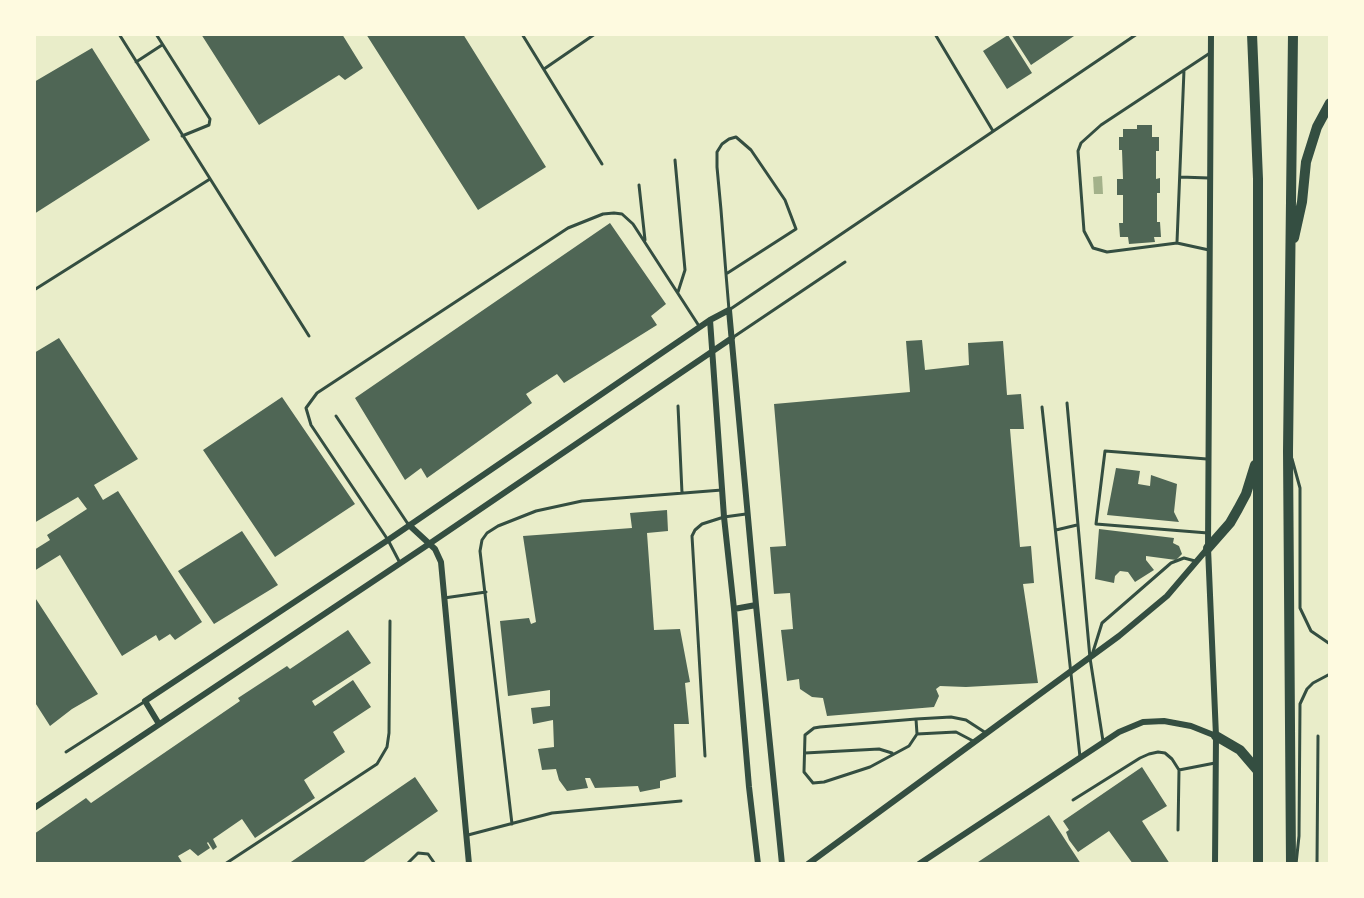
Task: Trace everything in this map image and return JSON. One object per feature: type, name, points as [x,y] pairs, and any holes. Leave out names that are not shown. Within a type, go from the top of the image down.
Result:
[{"type":"highway","points":[[1252,34],[1258,178],[1258,864]]},
{"type":"highway","points":[[1292,864],[1288,451],[1293,34]]},
{"type":"highway","points":[[1289,253],[1302,202],[1306,162],[1317,127],[1329,103]]},
{"type":"highway","points":[[1208,548],[1230,523],[1246,494],[1259,444]]},
{"type":"highway","points":[[1216,736],[1240,750],[1258,771]]},
{"type":"street","points":[[1211,34],[1208,548],[1216,736],[1215,864]]},
{"type":"street","points":[[159,724],[145,700],[388,540],[710,320],[729,310],[783,864]]},
{"type":"street","points":[[710,320],[724,517],[758,864]]},
{"type":"street","points":[[34,808],[732,338]]},
{"type":"street","points":[[409,525],[435,549],[441,562],[469,864]]},
{"type":"street","points":[[808,864],[1070,674],[1167,596],[1208,548]]},
{"type":"street","points":[[734,609],[756,605]]},
{"type":"street","points":[[919,864],[1080,758],[1102,741],[1143,722],[1164,721],[1191,726],[1216,736]]},
{"type":"lane","points":[[119,34],[309,336]]},
{"type":"lane","points":[[156,34],[210,120],[209,125],[183,136]]},
{"type":"lane","points":[[522,34],[602,164]]},
{"type":"lane","points":[[544,69],[595,34]]},
{"type":"lane","points":[[935,34],[993,131]]},
{"type":"lane","points":[[726,274],[796,229],[784,200],[751,150],[736,137],[729,138],[717,152],[726,274],[729,310],[1137,34]]},
{"type":"lane","points":[[136,62],[162,45]]},
{"type":"lane","points":[[1210,250],[1177,243],[1107,252],[1093,248],[1084,231],[1078,151],[1081,142],[1089,133],[1211,52]]},
{"type":"lane","points":[[1177,243],[1184,70]]},
{"type":"lane","points":[[675,160],[685,263],[678,292]]},
{"type":"lane","points":[[1180,177],[1210,178]]},
{"type":"lane","points":[[34,290],[210,179]]},
{"type":"lane","points":[[639,185],[645,241]]},
{"type":"lane","points":[[400,563],[388,540],[311,425],[306,408],[317,393],[568,228],[588,219],[614,213],[622,214],[633,224],[700,327]]},
{"type":"lane","points":[[732,338],[845,262]]},
{"type":"lane","points":[[1067,403],[1090,658],[1102,741]]},
{"type":"lane","points":[[678,406],[682,493]]},
{"type":"lane","points":[[1042,407],[1080,758]]},
{"type":"lane","points":[[336,416],[409,525]]},
{"type":"lane","points":[[1208,533],[1096,524],[1105,450],[1209,459]]},
{"type":"lane","points":[[1288,451],[1300,488],[1300,608],[1311,631],[1329,644]]},
{"type":"lane","points":[[512,824],[480,551],[482,540],[487,533],[498,526],[536,511],[582,501],[722,490]]},
{"type":"lane","points":[[705,756],[692,536],[694,530],[702,524],[748,513]]},
{"type":"lane","points":[[1055,531],[1077,525]]},
{"type":"lane","points":[[1090,658],[1102,623],[1171,563],[1184,558],[1197,561]]},
{"type":"lane","points":[[444,598],[486,592]]},
{"type":"lane","points":[[225,864],[377,764],[387,747],[389,733],[390,621]]},
{"type":"lane","points":[[1296,864],[1299,836],[1300,705],[1312,683],[1329,674]]},
{"type":"lane","points":[[66,752],[145,700]]},
{"type":"lane","points":[[916,720],[917,734],[909,746],[870,767],[818,783],[813,783],[804,772],[805,735],[814,728],[916,720],[959,717],[987,734]]},
{"type":"lane","points":[[917,734],[956,732],[976,742]]},
{"type":"lane","points":[[1317,864],[1318,736]]},
{"type":"lane","points":[[805,753],[879,749],[893,753]]},
{"type":"lane","points":[[1072,800],[1140,758],[1158,752],[1165,753],[1179,770],[1178,830]]},
{"type":"lane","points":[[1179,770],[1216,762]]},
{"type":"lane","points":[[466,835],[564,811],[681,801]]},
{"type":"lane","points":[[407,864],[418,853],[428,854],[435,864]]},
{"type":"shaded area","points":[[1102,176],[1103,194],[1094,194],[1093,177]]},
{"type":"building","points":[[201,34],[342,34],[363,68],[345,80],[339,75],[259,125]]},
{"type":"building","points":[[366,34],[463,34],[546,167],[478,210]]},
{"type":"building","points":[[1011,34],[1077,34],[1031,65]]},
{"type":"building","points":[[1008,35],[1032,73],[1007,89],[983,51]]},
{"type":"building","points":[[92,48],[150,140],[34,214],[34,82]]},
{"type":"building","points":[[1137,125],[1152,125],[1152,137],[1159,137],[1159,151],[1156,151],[1156,179],[1160,178],[1160,193],[1157,193],[1157,222],[1160,222],[1161,237],[1154,237],[1155,242],[1129,244],[1128,237],[1120,237],[1119,223],[1123,223],[1123,195],[1117,195],[1117,179],[1123,179],[1119,137],[1123,137],[1123,129],[1137,129]]},
{"type":"building","points":[[610,223],[666,304],[651,316],[657,325],[564,383],[557,374],[526,394],[532,403],[427,478],[421,468],[405,480],[355,398]]},
{"type":"building","points":[[59,338],[138,459],[94,485],[103,500],[118,491],[202,622],[175,640],[170,634],[159,641],[156,635],[122,656],[60,555],[34,571],[34,550],[50,540],[47,535],[87,509],[78,497],[34,523],[34,353]]},
{"type":"building","points":[[922,340],[925,370],[969,365],[968,343],[1003,341],[1007,395],[1021,394],[1024,429],[1010,429],[1020,547],[1031,546],[1034,583],[1023,584],[1038,683],[940,686],[936,689],[939,696],[934,707],[827,716],[823,698],[812,697],[800,689],[799,679],[787,681],[781,630],[793,629],[790,593],[774,594],[770,547],[786,546],[774,404],[910,392],[906,341]]},
{"type":"building","points":[[282,397],[355,504],[275,557],[203,450]]},
{"type":"building","points":[[1116,468],[1140,471],[1138,484],[1150,486],[1151,475],[1177,484],[1174,512],[1179,522],[1107,515]]},
{"type":"building","points":[[667,510],[668,531],[647,533],[654,630],[680,629],[690,682],[685,683],[689,724],[674,724],[676,777],[660,781],[660,788],[640,792],[638,786],[595,788],[590,778],[585,778],[588,788],[567,791],[559,780],[556,769],[542,770],[538,749],[554,747],[553,720],[533,724],[531,708],[550,706],[550,690],[508,696],[500,621],[529,618],[531,624],[536,622],[523,536],[632,528],[630,513]]},
{"type":"building","points":[[1099,529],[1174,538],[1173,543],[1179,546],[1182,554],[1176,560],[1146,556],[1146,560],[1154,570],[1135,582],[1128,572],[1120,571],[1115,576],[1114,583],[1095,579]]},
{"type":"building","points":[[242,531],[278,585],[214,624],[178,571]]},
{"type":"building","points":[[34,596],[98,694],[72,709],[50,726],[34,701]]},
{"type":"building","points":[[348,630],[371,663],[312,701],[315,706],[353,680],[371,707],[333,732],[345,752],[304,780],[315,798],[255,838],[242,819],[213,839],[217,847],[213,850],[208,842],[210,848],[198,856],[190,849],[178,856],[183,864],[34,864],[34,834],[86,798],[91,803],[240,701],[238,698],[287,666],[290,669]]},
{"type":"building","points":[[1142,767],[1167,806],[1142,821],[1170,864],[1133,864],[1109,831],[1078,852],[1069,840],[1066,832],[1069,830],[1063,821]]},
{"type":"building","points":[[415,777],[438,811],[361,864],[288,864]]},
{"type":"building","points":[[1049,815],[1081,864],[975,864]]}]
